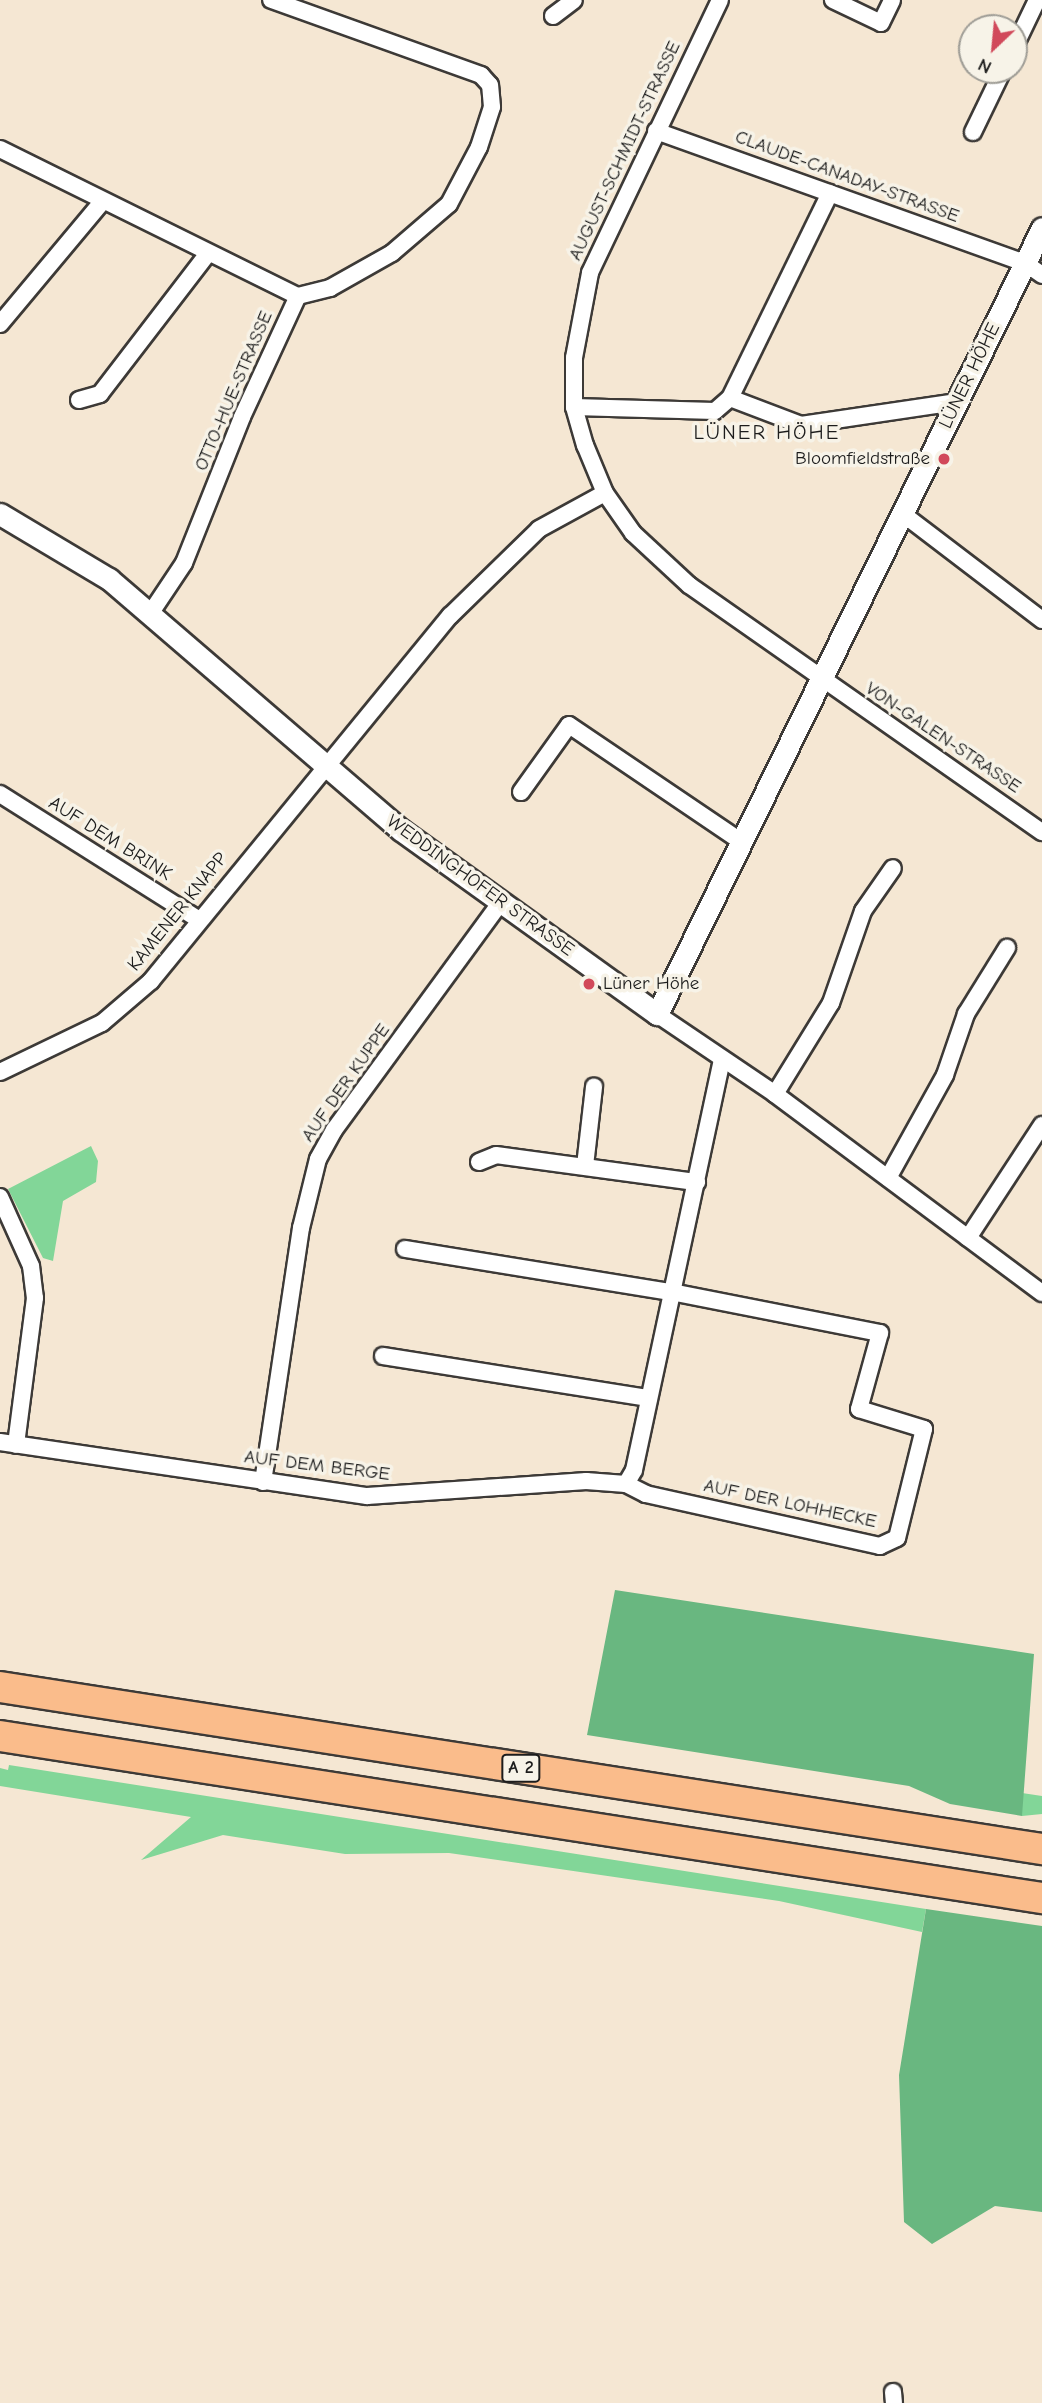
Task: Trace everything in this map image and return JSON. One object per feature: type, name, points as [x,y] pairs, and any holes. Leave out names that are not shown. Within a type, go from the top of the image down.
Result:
[{"type":"highway","name":"A 2","points":[[0,1687],[1042,1849]]},
{"type":"highway","points":[[0,1736],[1042,1898]]},
{"type":"street","name":"OTTO-HUE-STRASSE","points":[[152,611],[184,563],[242,416],[298,296],[330,288],[392,253],[449,204],[479,148],[491,96],[490,85],[481,75],[271,0]]},
{"type":"street","points":[[553,16],[574,0]]},
{"type":"street","name":"AUGUST-SCHMIDT-STRASSE","points":[[720,0],[590,274],[574,358],[574,407],[605,494],[633,533],[689,585],[820,680]]},
{"type":"street","points":[[833,0],[881,23],[892,0]]},
{"type":"street","points":[[1028,19],[1037,0]]},
{"type":"street","points":[[973,132],[996,84]]},
{"type":"street","name":"CLAUDE-CANADAY-STRASSE","points":[[656,131],[1033,269]]},
{"type":"street","points":[[3,154],[298,296]]},
{"type":"street","points":[[574,407],[715,411],[730,398],[830,193]]},
{"type":"street","points":[[0,324],[103,201]]},
{"type":"street","name":"LÜNER HÖHE","points":[[657,1014],[957,402],[1033,269],[1042,228]]},
{"type":"street","points":[[79,400],[100,394],[208,253]]},
{"type":"street","points":[[730,398],[801,425],[957,402]]},
{"type":"street","name":"KAMENER KNAPP","points":[[0,1072],[102,1023],[151,981],[198,919],[450,615],[539,529],[605,494]]},
{"type":"street","name":"WEDDINGHOFER STRASSE","points":[[0,514],[98,571],[152,611],[325,766],[401,830],[722,1060],[775,1094],[1042,1293]]},
{"type":"street","points":[[903,514],[1042,620]]},
{"type":"street","name":"VON-GALEN-STRASSE","points":[[820,680],[1042,832]]},
{"type":"street","points":[[521,792],[569,725],[742,842]]},
{"type":"street","name":"AUF DEM BRINK","points":[[0,794],[198,919]]},
{"type":"street","points":[[775,1094],[831,1003],[863,911],[893,868]]},
{"type":"street","name":"AUF DER KUPPE","points":[[263,1482],[301,1228],[318,1159],[334,1130],[501,902]]},
{"type":"street","points":[[888,1178],[945,1076],[966,1014],[1007,948]]},
{"type":"street","points":[[626,1483],[634,1470],[722,1060]]},
{"type":"street","points":[[585,1166],[594,1087]]},
{"type":"street","points":[[968,1238],[1042,1125]]},
{"type":"street","points":[[479,1162],[496,1155],[697,1182]]},
{"type":"street","points":[[0,1197],[31,1266],[35,1298],[8,1444]]},
{"type":"street","points":[[405,1249],[671,1293]]},
{"type":"street","name":"AUF DER LOHHECKE","points":[[626,1483],[646,1494],[880,1546],[897,1538],[924,1429],[859,1409],[880,1334],[671,1293]]},
{"type":"street","points":[[383,1356],[649,1398]]},
{"type":"street","name":"AUF DEM BERGE","points":[[8,1444],[263,1482],[396,1497],[586,1481],[626,1483]]},
{"type":"green space","points":[[91,1146],[98,1161],[96,1182],[63,1201],[53,1261],[43,1258],[8,1189]]},
{"type":"green space","points":[[615,1590],[1034,1654],[1022,1816],[950,1804],[909,1786],[587,1735]]},
{"type":"green space","points":[[9,1765],[926,1909],[922,1932],[779,1901],[449,1853],[345,1854],[223,1835],[141,1860],[191,1817],[0,1786],[0,1768],[8,1770]]},
{"type":"green space","points":[[1022,1793],[1042,1796],[1042,1814],[1022,1816]]},
{"type":"green space","points":[[926,1909],[1042,1926],[1042,2212],[995,2206],[932,2244],[904,2222],[899,2075]]},
{"type":"place","name":"Bloomfieldstraße","points":[[944,459]]},
{"type":"place","name":"Lüner Höhe","points":[[589,984]]},
{"type":"district","name":"LÜNER HÖHE","points":[[767,432]]}]
